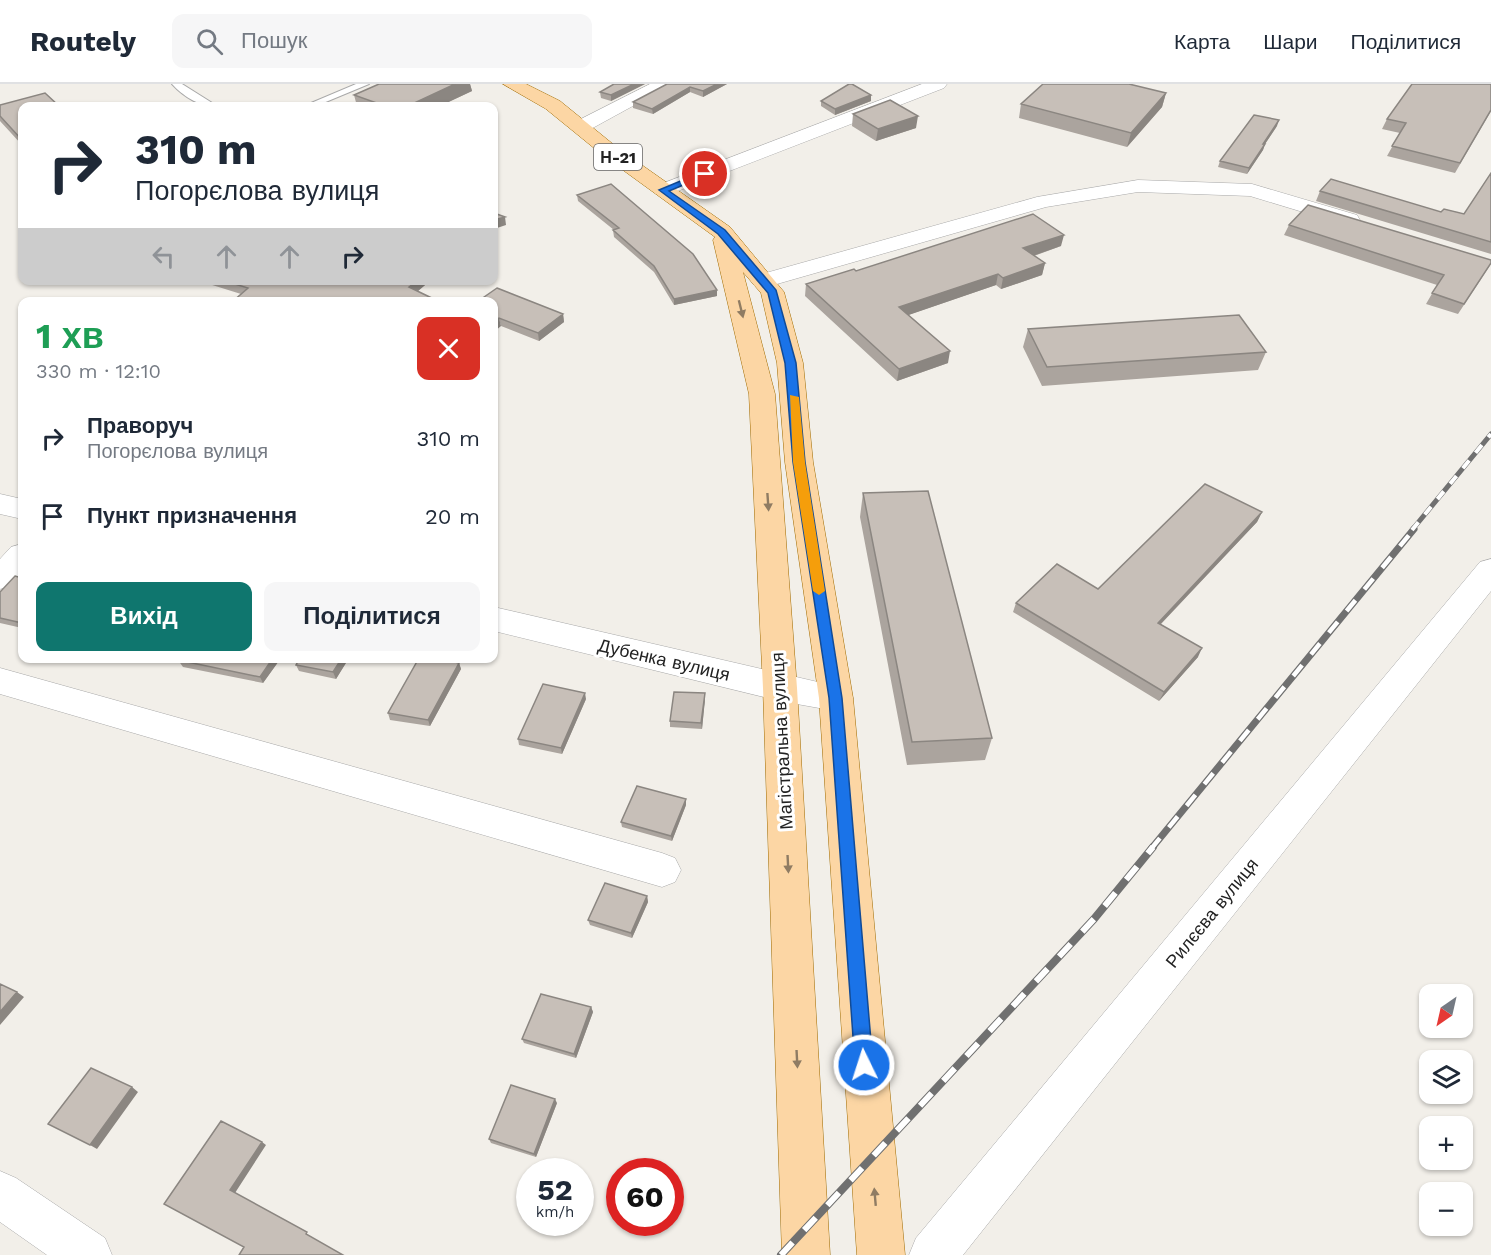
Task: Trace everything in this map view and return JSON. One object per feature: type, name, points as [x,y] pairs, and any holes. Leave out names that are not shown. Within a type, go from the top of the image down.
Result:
[{"type":"main road","name":"Н-21","points":[[512,84],[553,105],[663,190],[722,232],[772,292],[790,363],[799,462],[836,698],[880,1255]]},
{"type":"main road","name":"Магістральна вулиця","points":[[722,232],[762,394],[780,688],[806,1255]]},
{"type":"street","points":[[582,126],[664,84]]},
{"type":"street","points":[[663,190],[938,84]]},
{"type":"street","points":[[763,281],[1044,201],[1138,186],[1252,190],[1366,225]]},
{"type":"street","points":[[0,504],[18,508]]},
{"type":"street","points":[[0,578],[18,559]]},
{"type":"street","name":"Рилєєва вулиця","points":[[933,1255],[1491,570]]},
{"type":"street","name":"Дубенка вулиця","points":[[498,620],[780,688],[836,698]]},
{"type":"street","points":[[0,681],[662,870]]},
{"type":"street","points":[[0,1194],[88,1255]]},
{"type":"lane","points":[[177,84],[205,102]]},
{"type":"lane","points":[[319,102],[364,84]]},
{"type":"building","points":[[379,84],[455,84],[417,102],[374,102],[354,95]]},
{"type":"building","points":[[614,84],[634,84],[611,95],[600,92]]},
{"type":"building","points":[[667,84],[717,84],[703,91],[690,87],[652,109],[633,102]]},
{"type":"building","points":[[849,84],[871,95],[835,109],[821,101]]},
{"type":"building","points":[[1043,84],[1129,84],[1166,93],[1131,133],[1021,104]]},
{"type":"building","points":[[1412,84],[1491,84],[1491,110],[1460,163],[1392,146],[1406,123],[1387,119]]},
{"type":"building","points":[[45,93],[55,102],[18,102],[18,136],[0,116],[0,105]]},
{"type":"building","points":[[890,100],[918,116],[878,129],[853,114]]},
{"type":"building","points":[[1254,115],[1279,120],[1249,168],[1220,161]]},
{"type":"building","points":[[1491,173],[1491,242],[1320,191],[1331,179],[1441,212],[1444,209],[1464,214]]},
{"type":"building","points":[[611,184],[693,254],[717,290],[674,299],[654,266],[613,230],[619,228],[577,195]]},
{"type":"building","points":[[1308,205],[1491,260],[1491,263],[1464,304],[1432,293],[1444,275],[1289,225]]},
{"type":"building","points":[[1033,214],[1064,235],[1023,248],[1045,263],[1003,278],[998,274],[899,307],[950,351],[899,369],[806,284],[854,269],[856,271]]},
{"type":"building","points":[[238,285],[412,285],[409,287],[430,297],[238,297],[248,288]]},
{"type":"building","points":[[497,288],[563,314],[538,333],[498,319],[498,297],[484,297]]},
{"type":"building","points":[[1239,315],[1266,352],[1047,367],[1028,329]]},
{"type":"building","points":[[1205,484],[1262,512],[1158,623],[1202,648],[1164,692],[1016,603],[1057,564],[1098,589]]},
{"type":"building","points":[[928,491],[992,738],[912,742],[863,493]]},
{"type":"building","points":[[15,576],[18,577],[18,622],[0,618],[0,592]]},
{"type":"building","points":[[192,663],[270,663],[260,677]]},
{"type":"building","points":[[297,663],[339,663],[333,672],[296,665]]},
{"type":"building","points":[[416,663],[459,663],[428,720],[388,713]]},
{"type":"building","points":[[543,684],[585,693],[561,748],[518,739]]},
{"type":"building","points":[[674,692],[705,693],[701,723],[670,721]]},
{"type":"building","points":[[637,786],[686,799],[671,836],[621,822]]},
{"type":"building","points":[[605,883],[647,896],[631,933],[588,920]]},
{"type":"building","points":[[0,984],[17,992],[0,1012]]},
{"type":"building","points":[[541,994],[591,1007],[574,1054],[522,1039]]},
{"type":"building","points":[[91,1068],[132,1087],[90,1145],[48,1124]]},
{"type":"building","points":[[511,1085],[555,1099],[534,1154],[489,1139]]},
{"type":"building","points":[[221,1121],[262,1142],[230,1190],[307,1232],[306,1234],[343,1255],[239,1255],[244,1247],[164,1204]]},
{"type":"railway","points":[[1412,530],[1491,434]]},
{"type":"railway","points":[[1151,849],[1414,529]]},
{"type":"railway","points":[[781,1255],[1094,919],[1153,847]]},
{"type":"slow traffic","points":[[793,397],[799,462],[819,591]]},
{"type":"route","points":[[705,174],[663,190],[722,232],[772,292],[790,363],[799,462],[836,698],[864,1065]]}]
